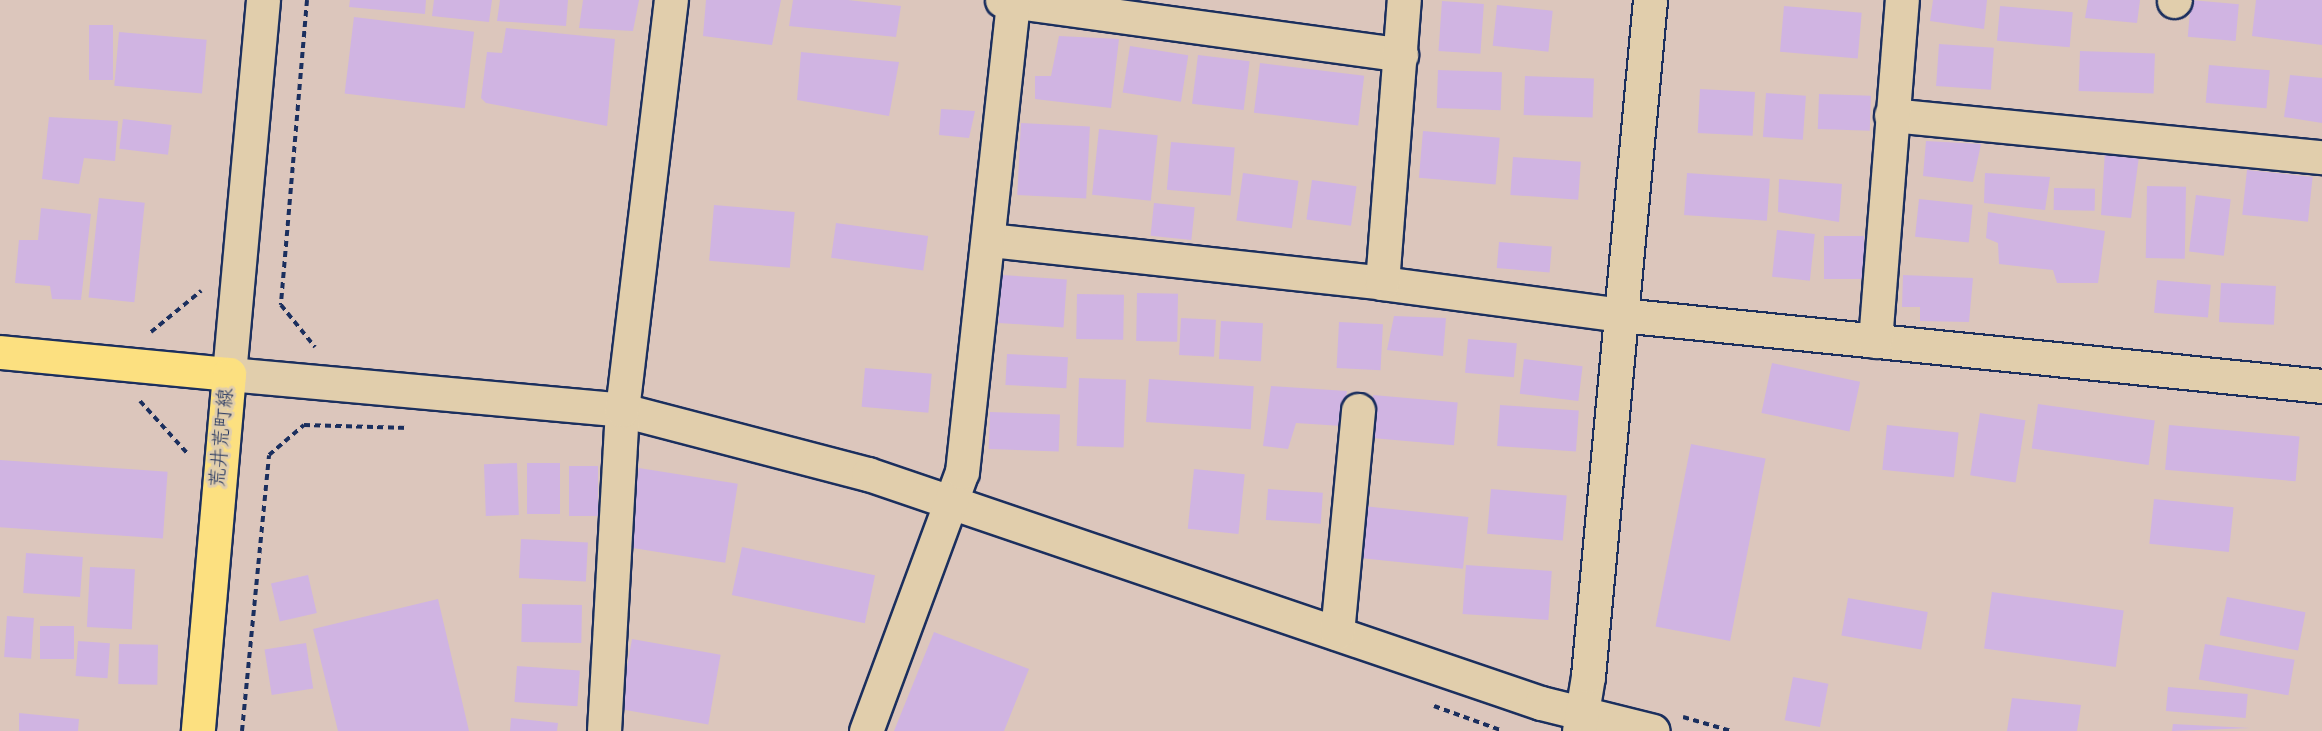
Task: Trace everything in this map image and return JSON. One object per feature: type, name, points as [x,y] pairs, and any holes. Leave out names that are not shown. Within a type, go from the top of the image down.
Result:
[{"type":"main road","name":"荒井荒町線","points":[[0,352],[229,374],[198,731]]},
{"type":"street","points":[[263,0],[229,374],[622,411],[868,474],[952,501],[1540,703],[1581,722],[1664,723]]},
{"type":"street","points":[[604,731],[622,411],[671,0]]},
{"type":"street","points":[[1382,283],[1404,0]]},
{"type":"street","points":[[1581,722],[1650,0]]},
{"type":"street","points":[[1875,341],[1891,115],[1902,0]]},
{"type":"street","points":[[866,731],[962,472],[989,240],[1008,1],[1401,55]]},
{"type":"street","points":[[1891,115],[2322,157]]},
{"type":"street","points":[[989,240],[1382,283],[1621,315],[2322,386]]},
{"type":"street","points":[[1337,633],[1358,410]]},
{"type":"path","points":[[307,0],[281,305],[315,347],[326,348]]},
{"type":"path","points":[[148,335],[205,288]]},
{"type":"path","points":[[138,399],[187,452],[187,462]]},
{"type":"path","points":[[242,731],[269,455],[304,425],[420,428]]},
{"type":"path","points":[[1664,723],[1731,731]]},
{"type":"building","points":[[350,0],[426,0],[425,14],[349,7]]},
{"type":"building","points":[[434,0],[492,0],[489,22],[432,16]]},
{"type":"building","points":[[500,0],[568,0],[566,26],[497,21]]},
{"type":"building","points":[[583,0],[639,0],[633,31],[579,28]]},
{"type":"building","points":[[706,0],[781,0],[772,45],[703,36]]},
{"type":"building","points":[[793,0],[848,0],[901,6],[896,37],[789,26]]},
{"type":"building","points":[[1933,0],[1987,0],[1984,29],[1930,21]]},
{"type":"building","points":[[2088,0],[2140,0],[2137,23],[2085,18]]},
{"type":"building","points":[[2191,0],[2239,4],[2236,41],[2188,37]]},
{"type":"building","points":[[2256,0],[2322,0],[2322,45],[2252,36]]},
{"type":"building","points":[[1442,1],[1484,4],[1480,54],[1439,51]]},
{"type":"building","points":[[1497,5],[1553,11],[1548,52],[1493,46]]},
{"type":"building","points":[[1784,6],[1862,13],[1858,59],[1780,52]]},
{"type":"building","points":[[2000,6],[2073,12],[2070,47],[1997,41]]},
{"type":"building","points":[[354,17],[474,32],[465,108],[345,93]]},
{"type":"building","points":[[89,25],[113,25],[113,80],[89,80]]},
{"type":"building","points":[[506,28],[615,39],[607,126],[486,103],[481,98],[487,52],[502,53]]},
{"type":"building","points":[[119,32],[207,40],[202,93],[114,86]]},
{"type":"building","points":[[1059,36],[1119,39],[1111,108],[1035,99],[1035,76],[1051,76]]},
{"type":"building","points":[[1939,44],[1994,48],[1991,90],[1936,86]]},
{"type":"building","points":[[1130,46],[1188,55],[1181,102],[1123,92]]},
{"type":"building","points":[[2080,51],[2155,54],[2154,94],[2079,91]]},
{"type":"building","points":[[801,52],[899,62],[889,116],[797,100]]},
{"type":"building","points":[[1198,55],[1250,61],[1244,110],[1192,104]]},
{"type":"building","points":[[1260,63],[1364,76],[1358,125],[1254,113]]},
{"type":"building","points":[[2209,65],[2270,70],[2266,108],[2206,103]]},
{"type":"building","points":[[1438,70],[1502,72],[1501,110],[1437,108]]},
{"type":"building","points":[[2290,75],[2322,78],[2322,123],[2284,117]]},
{"type":"building","points":[[1525,76],[1594,78],[1593,117],[1524,115]]},
{"type":"building","points":[[1700,89],[1755,92],[1753,136],[1698,133]]},
{"type":"building","points":[[1766,93],[1806,96],[1803,140],[1763,137]]},
{"type":"building","points":[[1819,94],[1871,96],[1870,131],[1818,129]]},
{"type":"building","points":[[941,109],[975,111],[969,138],[939,135]]},
{"type":"building","points":[[49,117],[118,121],[115,161],[84,158],[79,184],[42,179]]},
{"type":"building","points":[[123,119],[172,125],[168,155],[119,149]]},
{"type":"building","points":[[1021,123],[1090,127],[1086,199],[1017,195]]},
{"type":"building","points":[[1099,129],[1158,135],[1151,201],[1092,195]]},
{"type":"building","points":[[1423,131],[1500,138],[1496,185],[1419,178]]},
{"type":"building","points":[[1926,141],[1981,144],[1973,182],[1923,176]]},
{"type":"building","points":[[1171,142],[1235,148],[1231,195],[1167,190]]},
{"type":"building","points":[[2105,151],[2139,156],[2131,218],[2101,215]]},
{"type":"building","points":[[1513,157],[1581,162],[1578,200],[1510,195]]},
{"type":"building","points":[[2247,170],[2313,177],[2308,222],[2242,215]]},
{"type":"building","points":[[1243,173],[1298,181],[1292,228],[1236,221]]},
{"type":"building","points":[[1687,173],[1770,179],[1767,221],[1684,215]]},
{"type":"building","points":[[1985,173],[2050,177],[2045,210],[1984,203]]},
{"type":"building","points":[[1779,179],[1842,184],[1839,222],[1778,212]]},
{"type":"building","points":[[1312,180],[1357,186],[1351,226],[1306,220]]},
{"type":"building","points":[[2147,186],[2186,187],[2185,259],[2146,258]]},
{"type":"building","points":[[2054,188],[2095,189],[2095,211],[2054,210]]},
{"type":"building","points":[[2196,195],[2231,199],[2224,256],[2189,252]]},
{"type":"building","points":[[99,198],[145,203],[134,302],[89,297]]},
{"type":"building","points":[[1919,199],[1973,205],[1969,242],[1915,237]]},
{"type":"building","points":[[1154,203],[1195,207],[1191,240],[1151,236]]},
{"type":"building","points":[[714,205],[795,212],[790,268],[709,261]]},
{"type":"building","points":[[41,208],[91,214],[81,300],[52,299],[50,286],[15,283],[19,240],[38,240]]},
{"type":"building","points":[[1988,212],[2105,231],[2098,283],[2057,283],[2053,270],[1999,264],[1998,243],[1986,238]]},
{"type":"building","points":[[836,223],[928,236],[923,271],[831,258]]},
{"type":"building","points":[[1777,230],[1815,234],[1810,281],[1772,277]]},
{"type":"building","points":[[1824,236],[1864,236],[1864,279],[1824,279]]},
{"type":"building","points":[[1499,242],[1552,247],[1550,273],[1497,268]]},
{"type":"building","points":[[1002,275],[1067,280],[1063,327],[999,323]]},
{"type":"building","points":[[1903,275],[1973,278],[1969,322],[1920,321],[1920,307],[1902,307]]},
{"type":"building","points":[[2157,280],[2211,285],[2208,318],[2154,313]]},
{"type":"building","points":[[2221,283],[2276,286],[2274,325],[2219,322]]},
{"type":"building","points":[[1137,293],[1178,294],[1177,342],[1136,341]]},
{"type":"building","points":[[1077,294],[1124,295],[1123,340],[1076,339]]},
{"type":"building","points":[[1394,316],[1446,318],[1443,356],[1387,350]]},
{"type":"building","points":[[1181,318],[1216,320],[1214,357],[1179,355]]},
{"type":"building","points":[[1221,321],[1263,323],[1261,361],[1219,359]]},
{"type":"building","points":[[1339,322],[1383,324],[1381,370],[1337,368]]},
{"type":"building","points":[[1468,339],[1517,343],[1514,377],[1465,373]]},
{"type":"building","points":[[1007,354],[1068,357],[1066,388],[1005,385]]},
{"type":"building","points":[[1524,359],[1583,366],[1578,401],[1520,394]]},
{"type":"building","points":[[1772,363],[1860,382],[1849,432],[1761,413]]},
{"type":"building","points":[[865,368],[932,374],[928,413],[862,407]]},
{"type":"building","points":[[1079,378],[1126,380],[1124,448],[1077,446]]},
{"type":"building","points":[[1149,379],[1254,386],[1251,429],[1146,422]]},
{"type":"building","points":[[1271,386],[1347,391],[1342,426],[1296,423],[1288,449],[1263,446]]},
{"type":"building","points":[[1373,395],[1458,402],[1454,445],[1369,438]]},
{"type":"building","points":[[2038,404],[2155,420],[2149,465],[2032,449]]},
{"type":"building","points":[[1500,405],[1579,411],[1576,451],[1497,446]]},
{"type":"building","points":[[990,412],[1060,414],[1059,451],[989,449]]},
{"type":"building","points":[[1980,413],[2025,420],[2016,482],[1970,475]]},
{"type":"building","points":[[1887,425],[1959,433],[1954,477],[1882,470]]},
{"type":"building","points":[[2169,425],[2300,436],[2296,481],[2165,470]]},
{"type":"building","points":[[1691,444],[1766,459],[1730,641],[1656,627]]},
{"type":"building","points":[[0,460],[168,472],[163,539],[0,527]]},
{"type":"building","points":[[517,463],[519,515],[486,516],[484,464]]},
{"type":"building","points":[[527,463],[560,463],[560,514],[527,514]]},
{"type":"building","points":[[569,466],[598,466],[598,516],[569,516]]},
{"type":"building","points":[[639,468],[738,484],[725,563],[626,547]]},
{"type":"building","points":[[1194,469],[1245,474],[1238,534],[1188,529]]},
{"type":"building","points":[[1268,489],[1323,493],[1321,524],[1266,520]]},
{"type":"building","points":[[1491,489],[1567,496],[1563,540],[1487,534]]},
{"type":"building","points":[[2154,499],[2234,507],[2229,552],[2149,544]]},
{"type":"building","points":[[1363,506],[1468,517],[1463,569],[1358,558]]},
{"type":"building","points":[[521,539],[588,543],[586,581],[519,578]]},
{"type":"building","points":[[742,547],[875,575],[865,623],[732,595]]},
{"type":"building","points":[[26,553],[83,557],[80,597],[23,593]]},
{"type":"building","points":[[1466,565],[1552,571],[1548,620],[1463,614]]},
{"type":"building","points":[[90,567],[135,569],[132,629],[87,627]]},
{"type":"building","points":[[308,575],[317,613],[280,622],[271,584]]},
{"type":"building","points":[[1992,592],[2124,611],[2116,667],[1984,648]]},
{"type":"building","points":[[2227,597],[2306,612],[2298,651],[2220,635]]},
{"type":"building","points":[[1848,598],[1928,612],[1921,649],[1841,635]]},
{"type":"building","points":[[438,599],[469,731],[338,731],[313,629]]},
{"type":"building","points":[[522,604],[582,605],[581,643],[521,642]]},
{"type":"building","points":[[7,616],[34,618],[31,659],[4,657]]},
{"type":"building","points":[[40,626],[74,626],[74,659],[40,659]]},
{"type":"building","points":[[934,632],[1029,669],[1004,731],[894,731]]},
{"type":"building","points":[[632,639],[721,655],[708,725],[620,709]]},
{"type":"building","points":[[78,641],[110,643],[107,678],[76,676]]},
{"type":"building","points":[[306,643],[313,688],[272,695],[265,650]]},
{"type":"building","points":[[119,644],[158,645],[157,685],[118,684]]},
{"type":"building","points":[[2205,644],[2295,660],[2288,695],[2199,679]]},
{"type":"building","points":[[517,666],[580,670],[577,706],[514,702]]},
{"type":"building","points":[[1793,677],[1828,684],[1820,727],[1785,720]]},
{"type":"building","points":[[2168,687],[2248,694],[2246,718],[2166,711]]},
{"type":"building","points":[[2012,698],[2081,705],[2077,731],[2007,731]]},
{"type":"building","points":[[19,713],[79,719],[78,731],[19,731]]},
{"type":"building","points":[[511,718],[558,723],[557,731],[510,731]]},
{"type":"building","points":[[2173,724],[2250,728],[2172,731]]}]
